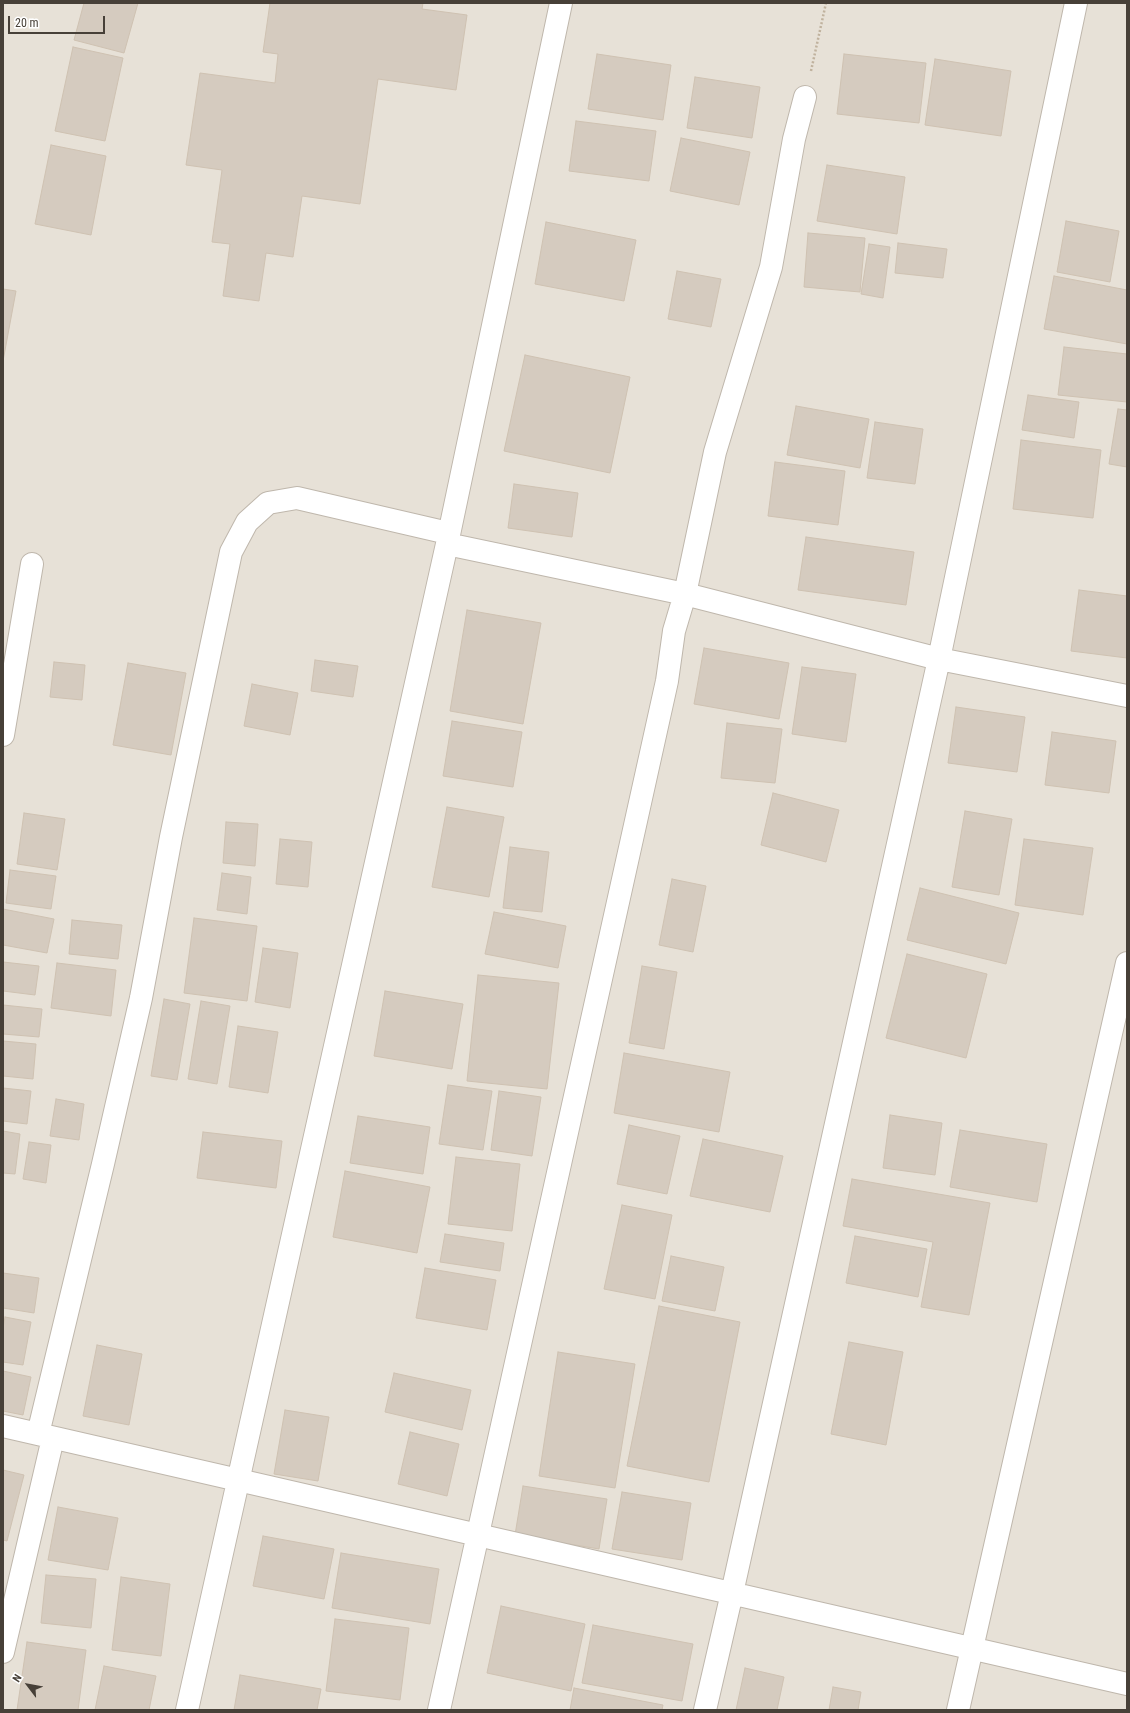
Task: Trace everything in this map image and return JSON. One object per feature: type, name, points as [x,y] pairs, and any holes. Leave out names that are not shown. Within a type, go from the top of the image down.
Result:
[{"type":"street","points":[[187,1710],[448,539],[561,3]]},
{"type":"street","points":[[705,1710],[939,659],[1076,3]]},
{"type":"street","points":[[439,1710],[667,681],[674,631],[686,594],[715,452],[771,267],[794,139],[805,97]]},
{"type":"street","points":[[3,1652],[46,1436],[103,1164],[141,998],[171,837],[231,552],[247,522],[268,503],[297,498],[448,539],[686,594],[939,659],[1127,696]]},
{"type":"street","points":[[3,735],[32,564]]},
{"type":"street","points":[[958,1710],[1127,963]]},
{"type":"street","points":[[3,1426],[1127,1684]]},
{"type":"path","points":[[805,97],[826,3]]},
{"type":"shaded area","points":[[3,3],[1127,3],[1127,1710],[3,1710]]},
{"type":"building","points":[[84,3],[138,3],[124,53],[74,40]]},
{"type":"building","points":[[270,3],[423,3],[422,9],[467,15],[456,90],[378,79],[360,204],[302,196],[293,257],[266,253],[259,301],[223,296],[230,244],[212,242],[222,170],[186,165],[200,73],[275,83],[278,54],[263,52]]},
{"type":"building","points":[[73,47],[123,58],[105,141],[55,131]]},
{"type":"building","points":[[597,54],[671,65],[663,120],[588,109]]},
{"type":"building","points":[[844,54],[926,63],[919,123],[837,114]]},
{"type":"building","points":[[935,59],[1011,71],[1001,136],[925,125]]},
{"type":"building","points":[[695,77],[760,87],[752,138],[687,128]]},
{"type":"building","points":[[576,121],[656,131],[649,181],[569,171]]},
{"type":"building","points":[[681,138],[750,152],[739,205],[670,191]]},
{"type":"building","points":[[51,145],[106,156],[91,235],[35,224]]},
{"type":"building","points":[[827,165],[905,177],[897,234],[817,221]]},
{"type":"building","points":[[1066,221],[1119,231],[1110,282],[1057,272]]},
{"type":"building","points":[[546,222],[636,240],[624,301],[535,284]]},
{"type":"building","points":[[808,233],[865,238],[860,292],[804,287]]},
{"type":"building","points":[[898,243],[947,249],[943,278],[895,273]]},
{"type":"building","points":[[869,244],[890,247],[883,298],[861,294]]},
{"type":"building","points":[[677,271],[721,279],[711,327],[668,319]]},
{"type":"building","points":[[1054,276],[1127,290],[1127,344],[1044,329]]},
{"type":"building","points":[[3,289],[16,291],[3,361]]},
{"type":"building","points":[[1064,347],[1127,354],[1127,402],[1058,395]]},
{"type":"building","points":[[525,355],[630,377],[610,473],[504,451]]},
{"type":"building","points":[[1028,395],[1079,402],[1074,438],[1022,430]]},
{"type":"building","points":[[796,406],[869,419],[860,468],[787,455]]},
{"type":"building","points":[[1118,409],[1127,410],[1127,467],[1109,464]]},
{"type":"building","points":[[875,422],[923,429],[915,484],[867,478]]},
{"type":"building","points":[[1021,440],[1101,450],[1093,518],[1013,509]]},
{"type":"building","points":[[775,462],[845,471],[838,525],[768,516]]},
{"type":"building","points":[[514,484],[578,493],[572,537],[508,528]]},
{"type":"building","points":[[806,537],[914,552],[906,605],[798,590]]},
{"type":"building","points":[[1079,590],[1127,596],[1127,658],[1071,651]]},
{"type":"building","points":[[467,610],[541,623],[523,724],[450,711]]},
{"type":"building","points":[[704,648],[789,663],[779,719],[694,704]]},
{"type":"building","points":[[315,660],[358,666],[353,697],[311,691]]},
{"type":"building","points":[[54,662],[85,665],[82,700],[50,697]]},
{"type":"building","points":[[128,663],[186,673],[171,755],[113,745]]},
{"type":"building","points":[[802,667],[856,674],[846,742],[792,734]]},
{"type":"building","points":[[252,684],[298,693],[290,735],[244,726]]},
{"type":"building","points":[[956,707],[1025,717],[1017,772],[948,763]]},
{"type":"building","points":[[452,721],[522,732],[513,787],[443,776]]},
{"type":"building","points":[[727,723],[782,729],[775,783],[721,778]]},
{"type":"building","points":[[1052,732],[1116,741],[1109,793],[1045,785]]},
{"type":"building","points":[[773,793],[839,810],[826,862],[761,845]]},
{"type":"building","points":[[447,807],[504,817],[489,897],[432,887]]},
{"type":"building","points":[[965,811],[1012,819],[999,895],[952,887]]},
{"type":"building","points":[[24,813],[65,819],[57,870],[17,864]]},
{"type":"building","points":[[226,822],[258,824],[255,866],[223,863]]},
{"type":"building","points":[[280,839],[312,842],[308,887],[276,884]]},
{"type":"building","points":[[1024,839],[1093,848],[1083,915],[1015,905]]},
{"type":"building","points":[[510,847],[549,852],[542,912],[503,908]]},
{"type":"building","points":[[10,870],[56,876],[51,909],[6,903]]},
{"type":"building","points":[[222,873],[251,877],[247,914],[217,910]]},
{"type":"building","points":[[672,879],[706,886],[693,952],[659,945]]},
{"type":"building","points":[[920,888],[1019,913],[1006,964],[907,940]]},
{"type":"building","points":[[3,909],[54,919],[47,953],[3,945]]},
{"type":"building","points":[[494,912],[566,926],[558,968],[485,954]]},
{"type":"building","points":[[194,918],[257,926],[247,1001],[184,993]]},
{"type":"building","points":[[72,920],[122,925],[118,959],[69,954]]},
{"type":"building","points":[[263,948],[298,953],[290,1008],[255,1002]]},
{"type":"building","points":[[907,954],[987,974],[966,1058],[886,1038]]},
{"type":"building","points":[[3,962],[39,966],[35,995],[3,991]]},
{"type":"building","points":[[57,963],[116,970],[111,1016],[51,1008]]},
{"type":"building","points":[[642,966],[677,972],[664,1049],[629,1043]]},
{"type":"building","points":[[478,975],[559,983],[547,1089],[467,1081]]},
{"type":"building","points":[[385,991],[463,1004],[452,1069],[374,1056]]},
{"type":"building","points":[[164,999],[190,1004],[177,1080],[151,1076]]},
{"type":"building","points":[[201,1001],[230,1006],[217,1084],[188,1079]]},
{"type":"building","points":[[3,1005],[42,1009],[39,1037],[3,1034]]},
{"type":"building","points":[[238,1026],[278,1032],[268,1093],[229,1087]]},
{"type":"building","points":[[3,1041],[36,1044],[33,1079],[3,1076]]},
{"type":"building","points":[[624,1053],[730,1072],[719,1132],[614,1113]]},
{"type":"building","points":[[448,1085],[492,1091],[483,1150],[439,1144]]},
{"type":"building","points":[[3,1088],[31,1091],[27,1124],[3,1121]]},
{"type":"building","points":[[499,1091],[541,1097],[532,1156],[491,1150]]},
{"type":"building","points":[[56,1099],[84,1104],[79,1140],[50,1136]]},
{"type":"building","points":[[890,1115],[942,1123],[935,1175],[883,1168]]},
{"type":"building","points":[[358,1116],[430,1127],[423,1174],[350,1163]]},
{"type":"building","points":[[629,1125],[680,1136],[667,1194],[617,1184]]},
{"type":"building","points":[[960,1130],[1047,1144],[1037,1202],[950,1187]]},
{"type":"building","points":[[3,1131],[20,1134],[15,1174],[3,1173]]},
{"type":"building","points":[[203,1132],[282,1141],[276,1188],[197,1178]]},
{"type":"building","points":[[703,1139],[783,1156],[770,1212],[690,1196]]},
{"type":"building","points":[[29,1142],[51,1145],[46,1183],[23,1179]]},
{"type":"building","points":[[456,1157],[520,1164],[512,1231],[448,1224]]},
{"type":"building","points":[[345,1171],[430,1187],[417,1253],[333,1237]]},
{"type":"building","points":[[852,1179],[990,1203],[969,1315],[921,1307],[933,1242],[843,1226]]},
{"type":"building","points":[[622,1205],[672,1215],[655,1299],[604,1289]]},
{"type":"building","points":[[445,1234],[504,1243],[500,1271],[440,1262]]},
{"type":"building","points":[[855,1236],[927,1249],[918,1297],[846,1283]]},
{"type":"building","points":[[671,1256],[724,1267],[715,1311],[662,1301]]},
{"type":"building","points":[[425,1268],[496,1280],[487,1330],[416,1318]]},
{"type":"building","points":[[3,1273],[39,1278],[34,1313],[3,1308]]},
{"type":"building","points":[[659,1306],[740,1322],[709,1482],[627,1466]]},
{"type":"building","points":[[5,1317],[31,1322],[23,1365],[3,1362],[3,1328]]},
{"type":"building","points":[[849,1342],[903,1352],[886,1445],[831,1434]]},
{"type":"building","points":[[97,1345],[142,1354],[129,1425],[83,1416]]},
{"type":"building","points":[[558,1352],[635,1364],[615,1488],[539,1476]]},
{"type":"building","points":[[3,1371],[31,1377],[23,1415],[3,1411]]},
{"type":"building","points":[[394,1373],[471,1390],[462,1430],[385,1412]]},
{"type":"building","points":[[285,1410],[329,1417],[318,1481],[274,1474]]},
{"type":"building","points":[[410,1432],[459,1444],[447,1496],[398,1484]]},
{"type":"building","points":[[3,1470],[24,1475],[7,1541],[3,1540]]},
{"type":"building","points":[[523,1486],[607,1499],[599,1549],[515,1535]]},
{"type":"building","points":[[622,1492],[691,1503],[682,1560],[612,1549]]},
{"type":"building","points":[[58,1507],[118,1518],[108,1570],[48,1560]]},
{"type":"building","points":[[263,1536],[334,1549],[324,1599],[253,1586]]},
{"type":"building","points":[[341,1553],[439,1569],[430,1624],[332,1608]]},
{"type":"building","points":[[46,1575],[96,1579],[91,1628],[41,1623]]},
{"type":"building","points":[[121,1577],[170,1584],[161,1656],[112,1650]]},
{"type":"building","points":[[501,1606],[585,1624],[571,1691],[487,1673]]},
{"type":"building","points":[[335,1619],[409,1628],[400,1700],[326,1691]]},
{"type":"building","points":[[593,1625],[693,1644],[682,1701],[582,1683]]},
{"type":"building","points":[[27,1642],[86,1650],[78,1710],[17,1710]]},
{"type":"building","points":[[104,1666],[156,1676],[149,1710],[95,1710]]},
{"type":"building","points":[[745,1668],[784,1677],[777,1710],[736,1710]]},
{"type":"building","points":[[240,1675],[321,1689],[317,1710],[234,1710]]},
{"type":"building","points":[[833,1687],[861,1692],[858,1710],[829,1710]]},
{"type":"building","points":[[574,1688],[663,1705],[662,1710],[570,1710]]}]
